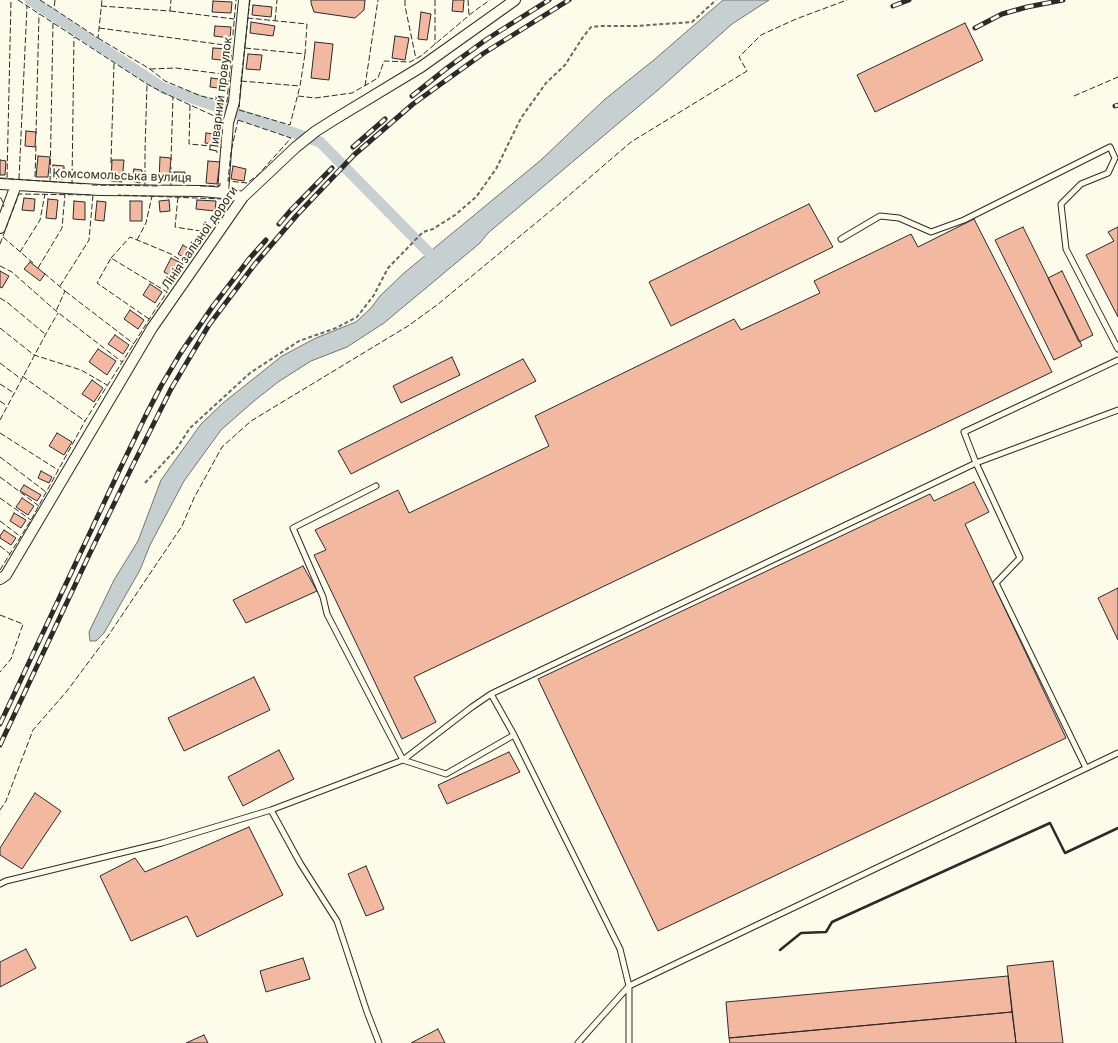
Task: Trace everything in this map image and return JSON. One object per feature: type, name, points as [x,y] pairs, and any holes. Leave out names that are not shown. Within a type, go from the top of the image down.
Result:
[{"type":"street","name":"Ливарний провулок","points":[[223,193],[228,123],[234,102],[244,0]]},
{"type":"street","name":"Лінія залізної дороги","points":[[0,579],[6,575],[152,328],[242,197],[296,147],[334,119],[421,67],[516,0]]},
{"type":"street","name":"Комсомольська вулиця","points":[[0,184],[100,190],[201,191],[242,197]]},
{"type":"street","points":[[0,228],[16,185]]},
{"type":"lane","points":[[841,239],[880,216],[899,218],[931,232],[964,220],[1110,147],[1115,158],[1108,172],[1081,184],[1062,204],[1066,250],[1118,349]]},
{"type":"lane","points":[[1086,768],[996,583],[1020,558],[976,463],[964,432],[1118,360]]},
{"type":"lane","points":[[0,884],[162,843],[271,810],[403,760],[472,706],[492,694],[976,463],[1118,410]]},
{"type":"lane","points":[[376,486],[292,528],[324,597],[327,614],[403,760],[446,774],[514,735]]},
{"type":"lane","points":[[492,694],[620,949],[629,986],[629,1043]]},
{"type":"lane","points":[[578,1043],[629,986],[1118,753]]},
{"type":"lane","points":[[271,810],[300,863],[337,921],[379,1043]]},
{"type":"path","points":[[145,483],[177,448],[190,428],[250,373],[299,341],[336,328],[357,317],[374,295],[388,268],[423,232],[433,229],[455,215],[476,197],[496,169],[521,118],[546,83],[565,65],[582,37],[592,27],[692,22],[716,0]]},
{"type":"shaded area","points":[[723,0],[769,0],[732,24],[658,90],[488,233],[480,243],[384,323],[347,347],[311,361],[278,382],[221,430],[184,481],[150,545],[140,570],[104,633],[96,641],[90,641],[89,632],[114,580],[138,541],[161,480],[201,424],[223,403],[282,356],[316,338],[356,322],[404,273],[541,160],[604,100]]},
{"type":"building","points":[[311,0],[365,0],[364,10],[355,18],[314,12]]},
{"type":"building","points":[[453,0],[464,0],[463,12],[452,11]]},
{"type":"building","points":[[213,1],[232,2],[231,13],[212,12]]},
{"type":"building","points":[[253,5],[272,7],[271,17],[252,15]]},
{"type":"building","points":[[421,12],[431,14],[427,40],[418,39]]},
{"type":"building","points":[[251,22],[275,26],[273,36],[250,33]]},
{"type":"building","points":[[965,23],[983,60],[875,112],[857,75]]},
{"type":"building","points":[[215,26],[231,27],[230,38],[214,36]]},
{"type":"building","points":[[395,36],[409,38],[405,60],[392,58]]},
{"type":"building","points":[[315,42],[333,44],[329,80],[311,78]]},
{"type":"building","points":[[213,48],[229,49],[228,61],[212,59]]},
{"type":"building","points":[[248,54],[262,55],[260,70],[246,69]]},
{"type":"building","points":[[211,78],[227,80],[226,89],[210,87]]},
{"type":"building","points":[[26,131],[36,132],[35,147],[25,146]]},
{"type":"building","points":[[206,133],[222,135],[221,145],[205,143]]},
{"type":"building","points":[[38,156],[50,157],[48,177],[36,177]]},
{"type":"building","points":[[160,157],[171,158],[169,181],[159,181]]},
{"type":"building","points":[[0,160],[6,161],[5,175],[0,175]]},
{"type":"building","points":[[112,160],[124,160],[122,182],[111,181]]},
{"type":"building","points":[[208,161],[220,162],[217,184],[206,183]]},
{"type":"building","points":[[53,165],[64,166],[64,179],[52,178]]},
{"type":"building","points":[[233,166],[246,169],[244,181],[231,179]]},
{"type":"building","points":[[134,169],[142,170],[140,183],[132,181]]},
{"type":"building","points":[[174,172],[185,172],[185,182],[174,182]]},
{"type":"building","points":[[24,198],[35,199],[34,211],[22,210]]},
{"type":"building","points":[[48,199],[58,200],[56,219],[46,218]]},
{"type":"building","points":[[169,200],[170,211],[160,212],[159,201]]},
{"type":"building","points":[[197,200],[216,201],[215,211],[196,209]]},
{"type":"building","points":[[74,201],[85,202],[85,220],[73,219]]},
{"type":"building","points":[[97,201],[106,202],[104,221],[95,220]]},
{"type":"building","points":[[130,201],[142,201],[142,221],[130,221]]},
{"type":"building","points":[[809,204],[833,247],[671,326],[649,282]]},
{"type":"building","points":[[974,219],[1052,372],[414,677],[436,722],[402,739],[314,555],[326,550],[315,530],[398,490],[409,513],[549,446],[535,416],[734,319],[741,330],[820,293],[814,281],[911,234],[918,247]]},
{"type":"building","points":[[1023,227],[1082,346],[1054,360],[995,240]]},
{"type":"building","points":[[1118,227],[1118,317],[1086,255],[1114,241],[1108,232]]},
{"type":"building","points":[[183,245],[194,252],[188,260],[178,254]]},
{"type":"building","points":[[171,258],[183,264],[175,278],[164,272]]},
{"type":"building","points":[[30,262],[45,274],[40,281],[24,269]]},
{"type":"building","points":[[0,271],[9,276],[2,288],[0,287]]},
{"type":"building","points":[[1062,271],[1093,335],[1079,342],[1048,278]]},
{"type":"building","points":[[150,284],[162,292],[155,303],[143,295]]},
{"type":"building","points":[[130,310],[144,320],[138,329],[124,319]]},
{"type":"building","points":[[115,335],[129,345],[123,354],[108,344]]},
{"type":"building","points":[[98,349],[116,361],[107,375],[89,362]]},
{"type":"building","points":[[452,357],[460,375],[401,403],[393,386]]},
{"type":"building","points":[[523,359],[536,381],[351,474],[338,451]]},
{"type":"building","points":[[92,380],[103,388],[94,402],[82,394]]},
{"type":"building","points":[[57,433],[72,442],[64,455],[49,446]]},
{"type":"building","points":[[41,471],[52,477],[49,483],[38,478]]},
{"type":"building","points":[[974,482],[989,512],[965,524],[1066,738],[658,931],[538,679],[930,494],[934,501]]},
{"type":"building","points":[[24,485],[41,495],[37,501],[20,491]]},
{"type":"building","points":[[22,498],[34,506],[28,515],[16,507]]},
{"type":"building","points":[[14,513],[26,520],[21,528],[10,521]]},
{"type":"building","points":[[4,530],[16,538],[11,545],[0,538]]},
{"type":"building","points":[[303,566],[317,591],[246,623],[233,600]]},
{"type":"building","points":[[1118,588],[1118,640],[1098,598]]},
{"type":"building","points":[[254,677],[270,710],[184,751],[168,718]]},
{"type":"building","points":[[279,750],[294,779],[243,806],[228,777]]},
{"type":"building","points":[[509,752],[520,772],[447,804],[438,785]]},
{"type":"building","points":[[35,793],[61,811],[22,869],[0,855],[0,848]]},
{"type":"building","points":[[249,827],[283,895],[197,937],[187,916],[131,941],[100,876],[135,858],[145,872]]},
{"type":"building","points":[[366,866],[384,909],[366,916],[348,874]]},
{"type":"building","points":[[26,949],[36,968],[0,987],[0,962]]},
{"type":"building","points":[[303,958],[310,979],[266,992],[260,971]]},
{"type":"building","points":[[1053,961],[1063,1043],[1016,1043],[1007,966]]},
{"type":"building","points":[[1008,976],[1012,1012],[729,1038],[726,1002]]},
{"type":"building","points":[[1012,1012],[1016,1043],[730,1043],[729,1038]]},
{"type":"building","points":[[438,1029],[445,1043],[411,1043]]},
{"type":"building","points":[[204,1035],[208,1043],[186,1043]]},
{"type":"waterway","points":[[30,0],[163,88],[320,142],[439,263]]},
{"type":"railway","points":[[412,96],[487,39],[549,0]]},
{"type":"railway","points":[[0,745],[90,553],[171,389],[209,325],[255,264],[297,215],[354,155],[413,104],[484,53],[569,0]]},
{"type":"railway","points":[[893,6],[909,0]]},
{"type":"railway","points":[[975,28],[1002,14],[1063,0]]},
{"type":"railway","points":[[353,147],[385,119]]},
{"type":"railway","points":[[279,224],[332,168]]},
{"type":"railway","points":[[0,724],[161,386],[180,354],[213,306],[266,240]]},
{"type":"fence","points":[[7,178],[11,0]]},
{"type":"fence","points":[[18,0],[147,84],[223,120],[222,136]]},
{"type":"fence","points":[[40,0],[54,9]]},
{"type":"fence","points":[[55,0],[54,9],[98,38],[102,0]]},
{"type":"fence","points":[[101,6],[170,11],[171,0]]},
{"type":"fence","points":[[98,38],[150,69],[165,81],[201,96],[227,102],[236,0]]},
{"type":"fence","points":[[250,0],[239,110],[290,125],[300,86]]},
{"type":"fence","points":[[275,21],[277,0]]},
{"type":"fence","points":[[365,86],[378,0]]},
{"type":"fence","points":[[405,0],[416,59]]},
{"type":"fence","points":[[435,0],[435,44]]},
{"type":"fence","points":[[468,0],[469,15]]},
{"type":"fence","points":[[298,96],[315,98],[352,93],[378,78],[384,61],[410,62],[421,56],[490,0]]},
{"type":"fence","points":[[0,810],[6,801],[33,730],[67,691],[108,636],[182,526],[194,498],[222,447],[251,421],[408,326],[437,305],[631,142],[747,71],[739,57],[761,35],[796,19],[847,0]]},
{"type":"fence","points":[[19,179],[27,6]]},
{"type":"fence","points":[[170,11],[234,19]]},
{"type":"fence","points":[[36,134],[39,14]]},
{"type":"fence","points":[[245,48],[305,54],[307,24],[248,18]]},
{"type":"fence","points":[[50,182],[53,23]]},
{"type":"fence","points":[[99,28],[232,46]]},
{"type":"fence","points":[[72,183],[74,37]]},
{"type":"fence","points":[[241,81],[300,86],[305,54]]},
{"type":"fence","points":[[111,163],[114,63]]},
{"type":"fence","points":[[150,69],[176,68],[230,75]]},
{"type":"fence","points":[[1074,96],[1118,77]]},
{"type":"fence","points":[[145,185],[147,84]]},
{"type":"fence","points":[[171,160],[173,97]]},
{"type":"fence","points":[[190,105],[189,144],[222,147]]},
{"type":"fence","points":[[238,120],[291,138],[258,175],[247,183],[228,181],[231,152],[238,120]]},
{"type":"fence","points":[[35,177],[36,144]]},
{"type":"fence","points":[[171,167],[171,186]]},
{"type":"fence","points":[[0,178],[85,184]]},
{"type":"fence","points":[[200,186],[220,186],[220,183]]},
{"type":"fence","points":[[92,185],[160,186]]},
{"type":"fence","points":[[0,244],[19,194],[93,195]]},
{"type":"fence","points":[[20,252],[40,220],[45,194]]},
{"type":"fence","points":[[38,268],[62,228],[65,194]]},
{"type":"fence","points":[[60,286],[89,240],[93,195]]},
{"type":"fence","points":[[0,570],[31,520],[85,421],[155,310],[223,209],[222,199],[118,195]]},
{"type":"fence","points":[[137,240],[146,223],[152,196]]},
{"type":"fence","points":[[178,197],[175,227],[207,232]]},
{"type":"fence","points":[[0,198],[4,205],[3,207]]},
{"type":"fence","points":[[3,237],[33,263]]},
{"type":"fence","points":[[111,258],[130,237],[171,254],[186,264]]},
{"type":"fence","points":[[149,319],[97,283],[111,258],[167,292]]},
{"type":"fence","points":[[0,266],[12,272],[56,311],[122,362]]},
{"type":"fence","points":[[44,273],[65,291],[56,311]]},
{"type":"fence","points":[[65,291],[134,344]]},
{"type":"fence","points":[[0,298],[45,334]]},
{"type":"fence","points":[[0,420],[58,313]]},
{"type":"fence","points":[[0,328],[34,355],[81,370],[107,385]]},
{"type":"fence","points":[[0,363],[21,379]]},
{"type":"fence","points":[[22,376],[85,421]]},
{"type":"fence","points":[[0,384],[14,393]]},
{"type":"fence","points":[[0,401],[7,406]]},
{"type":"fence","points":[[0,433],[58,470]]},
{"type":"fence","points":[[0,457],[46,492]]},
{"type":"fence","points":[[0,477],[39,506]]},
{"type":"fence","points":[[0,498],[31,520]]},
{"type":"fence","points":[[0,521],[21,537]]},
{"type":"fence","points":[[0,546],[10,554]]},
{"type":"fence","points":[[0,615],[23,624],[11,659],[0,672]]},
{"type":"wall","points":[[780,950],[801,933],[826,932],[832,922],[1050,823],[1065,853],[1118,828]]}]
